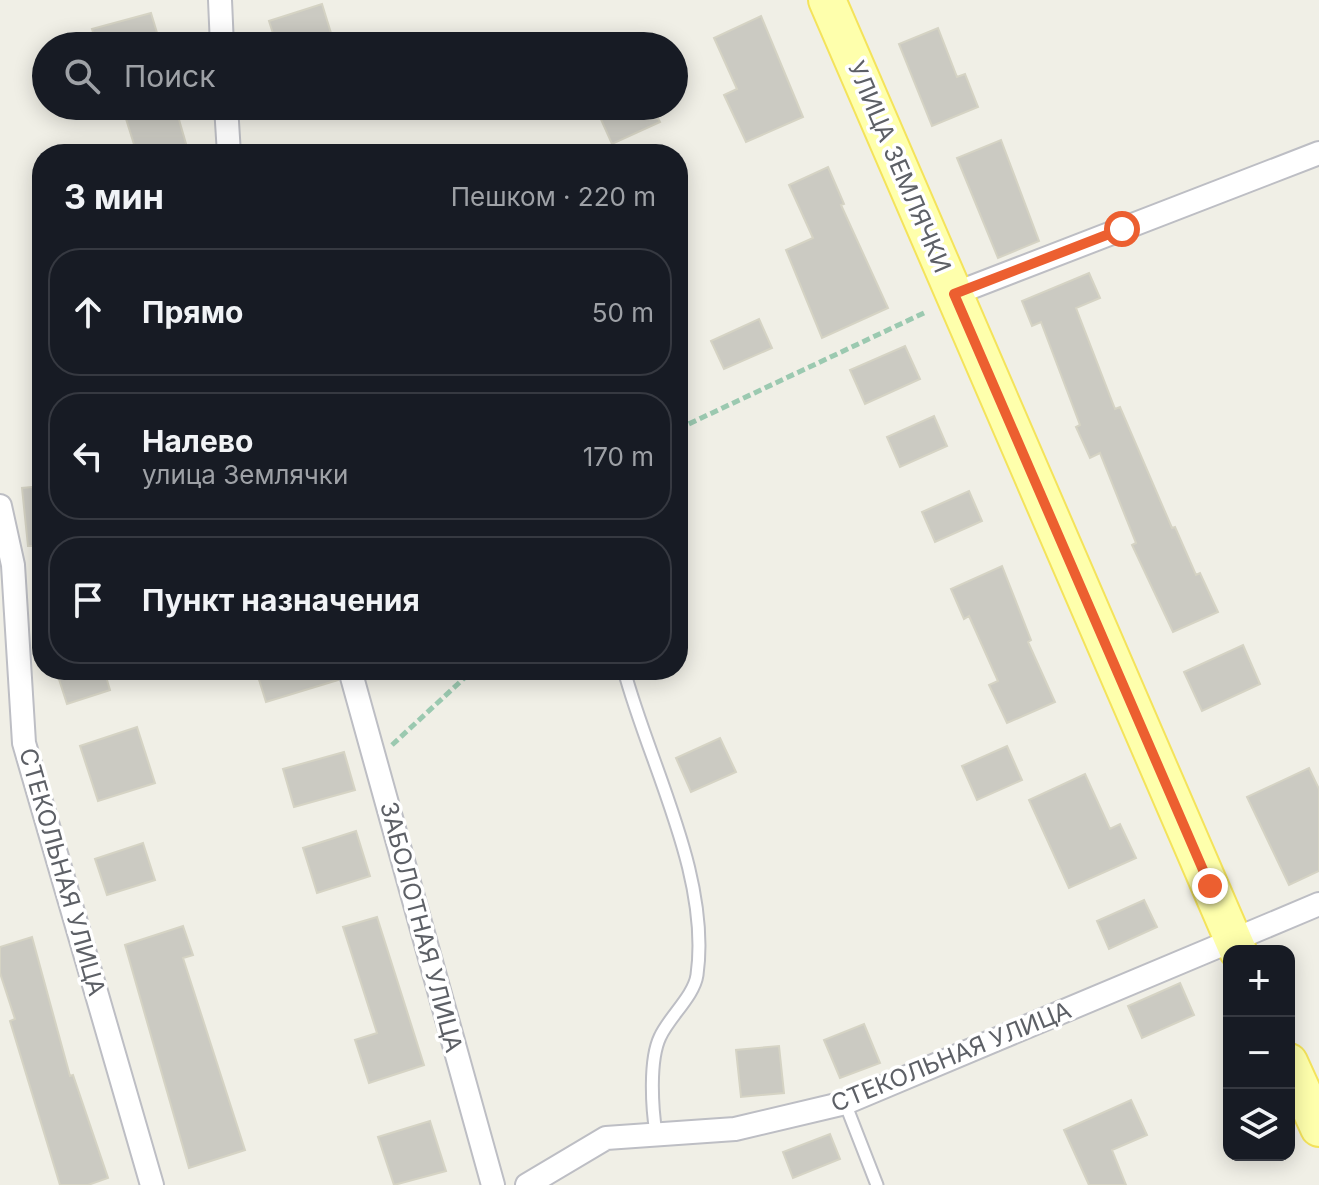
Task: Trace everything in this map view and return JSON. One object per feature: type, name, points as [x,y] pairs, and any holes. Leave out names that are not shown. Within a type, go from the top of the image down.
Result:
[{"type":"main road","name":"УЛИЦА ЗЕМЛЯЧКИ","points":[[827,0],[940,303],[1235,945]]},
{"type":"main road","points":[[1295,1075],[1319,1128]]},
{"type":"street","points":[[220,0],[221,32]]},
{"type":"street","points":[[227,120],[228,144]]},
{"type":"street","points":[[940,303],[1319,153]]},
{"type":"street","name":"СТЕКОЛЬНАЯ УЛИЦА","points":[[0,506],[13,565],[24,743],[152,1185]]},
{"type":"street","name":"ЗАБОЛОТНАЯ УЛИЦА","points":[[353,680],[493,1185]]},
{"type":"street","name":"СТЕКОЛЬНАЯ УЛИЦА","points":[[1240,945],[1319,904]]},
{"type":"street","name":"СТЕКОЛЬНАЯ УЛИЦА","points":[[527,1185],[606,1138],[735,1129],[845,1103],[1223,952]]},
{"type":"lane","points":[[627,680],[673,814],[699,919],[697,978],[658,1039],[651,1104],[656,1133]]},
{"type":"lane","points":[[845,1103],[877,1185]]},
{"type":"path","points":[[688,424],[940,303]]},
{"type":"path","points":[[375,761],[462,680]]},
{"type":"building","points":[[322,4],[331,32],[273,32],[269,21]]},
{"type":"building","points":[[151,13],[157,32],[93,32],[92,29]]},
{"type":"building","points":[[761,16],[803,117],[746,142],[724,95],[737,89],[714,38]]},
{"type":"building","points":[[938,28],[957,77],[965,74],[978,107],[932,126],[899,44]]},
{"type":"building","points":[[126,120],[179,120],[186,144],[134,144]]},
{"type":"building","points":[[601,120],[660,122],[612,144]]},
{"type":"building","points":[[1001,140],[1039,241],[998,258],[957,158]]},
{"type":"building","points":[[828,167],[844,204],[841,205],[888,308],[822,338],[786,250],[813,238],[789,185]]},
{"type":"building","points":[[1089,273],[1100,298],[1076,308],[1115,409],[1120,407],[1172,528],[1175,527],[1196,575],[1200,573],[1218,612],[1173,632],[1132,545],[1136,543],[1100,453],[1090,458],[1076,427],[1080,425],[1041,322],[1032,326],[1022,301]]},
{"type":"building","points":[[759,319],[772,348],[724,369],[711,341]]},
{"type":"building","points":[[905,346],[920,379],[865,404],[850,370]]},
{"type":"building","points":[[934,416],[947,446],[900,467],[887,437]]},
{"type":"building","points":[[32,487],[32,546],[28,546],[22,488]]},
{"type":"building","points":[[969,491],[982,521],[935,542],[922,512]]},
{"type":"building","points":[[1002,566],[1031,640],[1028,642],[1055,702],[1007,723],[989,685],[998,681],[969,616],[964,619],[951,589]]},
{"type":"building","points":[[1243,645],[1260,684],[1202,711],[1184,672]]},
{"type":"building","points":[[59,680],[107,680],[110,690],[67,704]]},
{"type":"building","points":[[259,680],[338,680],[266,702]]},
{"type":"building","points":[[137,727],[155,783],[98,801],[80,746]]},
{"type":"building","points":[[720,738],[736,772],[691,792],[676,758]]},
{"type":"building","points":[[1007,746],[1022,780],[977,800],[962,766]]},
{"type":"building","points":[[344,752],[355,790],[294,807],[283,769]]},
{"type":"building","points":[[1309,768],[1319,789],[1319,871],[1289,885],[1247,797]]},
{"type":"building","points":[[1085,774],[1110,829],[1120,824],[1136,858],[1069,888],[1029,800]]},
{"type":"building","points":[[356,831],[370,876],[317,893],[303,848]]},
{"type":"building","points":[[143,843],[155,880],[107,895],[95,859]]},
{"type":"building","points":[[1144,900],[1157,927],[1109,949],[1097,921]]},
{"type":"building","points":[[377,917],[424,1065],[369,1083],[355,1040],[377,1033],[343,927]]},
{"type":"building","points":[[183,926],[193,955],[183,958],[245,1150],[189,1168],[125,945]]},
{"type":"building","points":[[32,937],[70,1076],[73,1075],[108,1178],[88,1185],[60,1185],[10,1021],[15,1019],[0,973],[0,947]]},
{"type":"building","points":[[1180,983],[1194,1015],[1142,1038],[1128,1006]]},
{"type":"building","points":[[864,1024],[880,1063],[840,1078],[824,1040]]},
{"type":"building","points":[[779,1046],[784,1093],[741,1097],[736,1050]]},
{"type":"building","points":[[1131,1100],[1147,1135],[1112,1150],[1126,1185],[1089,1185],[1064,1130]]},
{"type":"building","points":[[430,1121],[446,1171],[394,1185],[378,1137]]},
{"type":"building","points":[[830,1134],[840,1159],[793,1178],[783,1152]]},
{"type":"route","points":[[1122,229],[954,294],[1210,886]]}]
